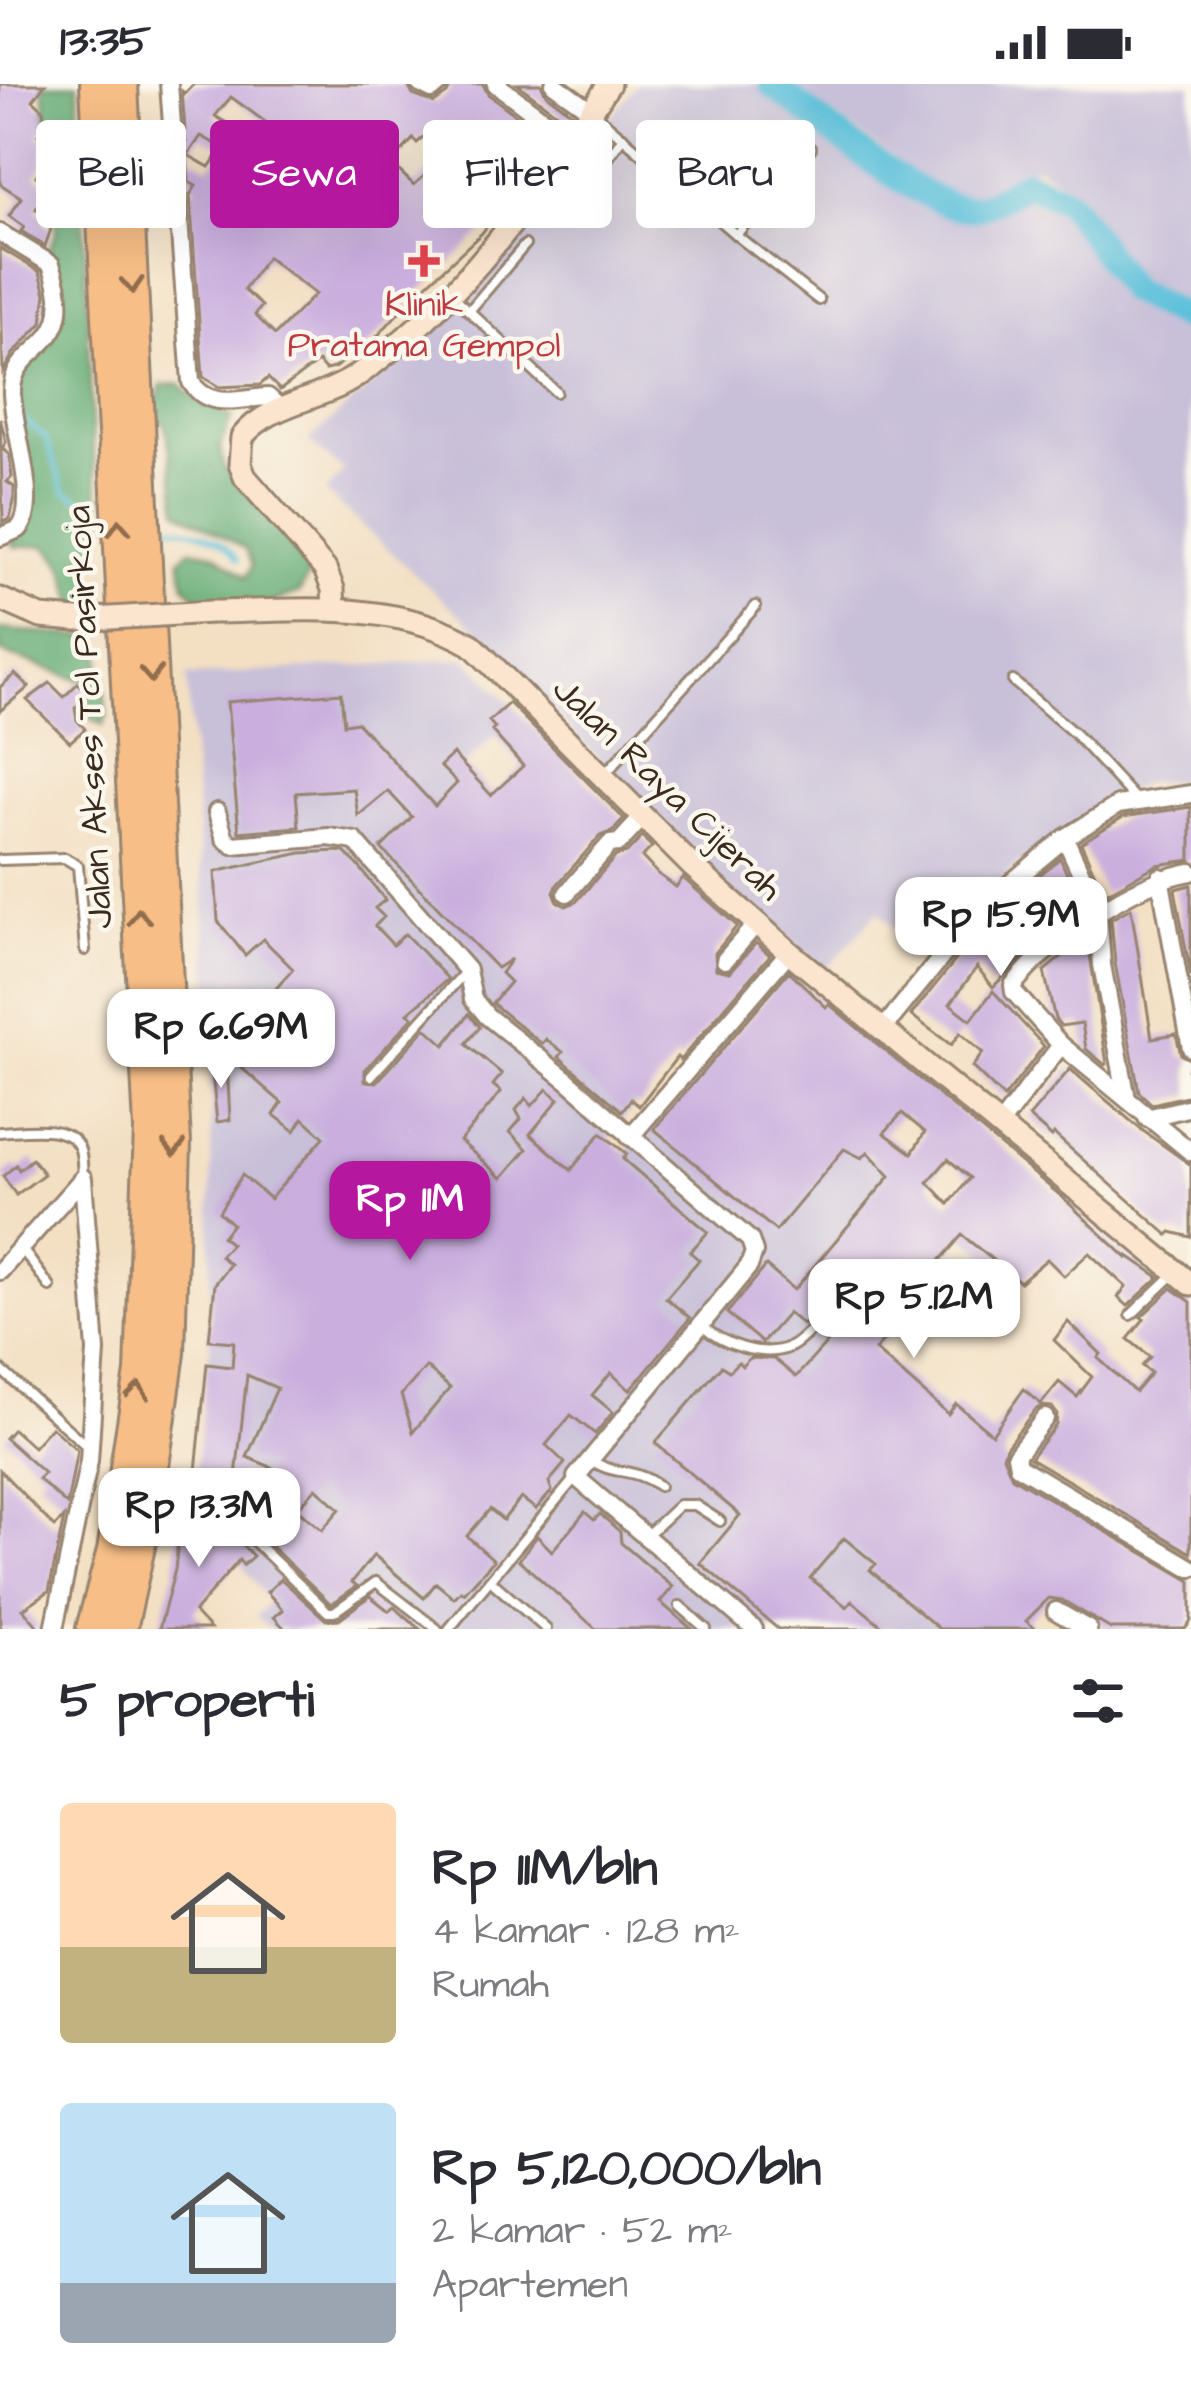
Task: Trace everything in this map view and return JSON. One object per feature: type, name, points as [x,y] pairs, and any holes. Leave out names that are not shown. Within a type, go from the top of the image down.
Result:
[{"type":"highway","name":"Jalan Akses Tol Pasirkoja","points":[[92,1629],[112,1551],[141,1372],[150,1130],[96,84]]},
{"type":"highway","name":"Jalan Akses Tol Pasirkoja","points":[[121,1629],[146,1515],[169,1353],[175,1144],[122,84]]},
{"type":"main road","points":[[586,120],[609,84]]},
{"type":"main road","points":[[334,610],[325,569],[254,488],[240,464],[242,437],[280,408],[322,395],[354,378],[451,294],[507,228]]},
{"type":"main road","name":"Jalan Raya Cijerah","points":[[0,599],[41,617],[77,620],[334,610],[425,622],[472,645],[641,819],[789,952],[999,1126],[1186,1271]]},
{"type":"street","points":[[169,84],[178,256],[191,382],[201,394],[220,400],[236,403],[268,397],[280,408]]},
{"type":"street","points":[[420,84],[432,90],[439,84]]},
{"type":"street","points":[[496,84],[543,120]]},
{"type":"street","points":[[554,84],[592,111]]},
{"type":"street","points":[[0,233],[51,264],[59,305],[53,332],[24,361],[14,379],[10,410],[28,517],[19,529],[0,537]]},
{"type":"street","points":[[883,1028],[983,906],[1065,838],[1107,810],[1191,794]]},
{"type":"street","points":[[217,812],[225,839],[233,845],[329,837],[356,841],[467,970],[473,999],[487,1016],[750,1240],[754,1252],[749,1266],[576,1477],[754,1629]]},
{"type":"street","points":[[567,893],[610,844],[619,843],[641,819]]},
{"type":"street","points":[[1065,838],[1098,911],[1102,964],[1127,1099]]},
{"type":"street","points":[[1191,872],[1160,877],[1098,911],[1013,986],[1061,1045],[1191,1152]]},
{"type":"street","points":[[1160,877],[1191,1048]]},
{"type":"street","points":[[725,960],[757,923]]},
{"type":"street","points":[[630,1137],[789,952]]},
{"type":"street","points":[[999,1126],[1061,1045]]},
{"type":"street","points":[[1148,1118],[1191,1107]]},
{"type":"street","points":[[0,1271],[83,1178]]},
{"type":"street","points":[[54,1629],[90,1449],[96,1351],[83,1178]]},
{"type":"street","points":[[1045,1418],[1016,1455],[1018,1466],[1191,1568]]},
{"type":"street","points":[[1056,1611],[1088,1629]]},
{"type":"lane","points":[[592,111],[819,300]]},
{"type":"lane","points":[[612,152],[623,137]]},
{"type":"lane","points":[[736,235],[742,228]]},
{"type":"lane","points":[[469,311],[525,245]]},
{"type":"lane","points":[[451,294],[556,392]]},
{"type":"lane","points":[[601,778],[757,606]]},
{"type":"lane","points":[[1013,681],[1075,734],[1137,802]]},
{"type":"lane","points":[[0,860],[65,858],[78,866],[85,950]]},
{"type":"lane","points":[[371,1076],[467,970]]},
{"type":"lane","points":[[0,1132],[30,1129],[70,1138],[80,1147],[83,1178]]},
{"type":"lane","points":[[21,1248],[50,1287]]},
{"type":"lane","points":[[1131,1315],[1186,1271]]},
{"type":"lane","points":[[701,1325],[731,1345],[762,1349],[789,1348],[814,1328]]},
{"type":"lane","points":[[0,1369],[90,1449]]},
{"type":"lane","points":[[590,1460],[605,1469],[646,1476],[659,1486]]},
{"type":"lane","points":[[449,1629],[576,1477]]},
{"type":"lane","points":[[646,1536],[680,1505],[694,1505],[719,1521]]},
{"type":"lane","points":[[231,1519],[328,1612],[376,1582],[437,1629]]},
{"type":"lane","points":[[490,1580],[546,1629]]},
{"type":"lane","points":[[680,1606],[706,1629]]},
{"type":"shaded area","points":[[637,84],[769,84],[932,209],[975,217],[1027,193],[1050,198],[1071,216],[1128,296],[1191,327],[1191,781],[1147,782],[1111,797],[1013,868],[928,960],[878,911],[826,970],[703,868],[472,626],[325,492],[344,471],[308,441],[477,293],[527,228],[612,228],[609,120]]},
{"type":"shaded area","points":[[792,84],[1191,84],[1191,310],[1143,284],[1066,186],[1036,166],[989,191],[960,197],[940,192]]},
{"type":"shaded area","points":[[466,659],[519,712],[464,765],[572,878],[525,928],[661,1070],[609,1138],[624,1153],[725,1053],[835,1144],[874,1159],[958,1243],[872,1346],[984,1442],[869,1569],[937,1629],[351,1629],[337,1619],[324,1629],[270,1629],[256,1616],[269,1602],[236,1557],[191,1517],[210,1348],[212,1019],[187,676]]},
{"type":"green space","points":[[43,84],[78,84],[79,120],[46,120]]},
{"type":"green space","points":[[56,228],[84,228],[93,449],[102,519],[89,575],[97,602],[90,609],[77,607],[64,568],[45,545],[15,547],[4,531],[22,519],[12,380],[49,332],[60,271],[47,252]]},
{"type":"green space","points":[[180,384],[198,402],[232,416],[220,447],[224,467],[303,560],[308,577],[299,593],[271,603],[203,604],[185,585],[180,559],[190,549],[213,553],[246,577],[252,566],[246,549],[178,510],[167,431],[155,407],[162,385]]},
{"type":"green space","points":[[0,629],[99,638],[107,716],[103,725],[92,719],[89,683],[0,652]]},
{"type":"building","points":[[0,84],[45,84],[33,100],[43,109],[44,120],[36,120],[36,228],[51,229],[45,246],[21,231],[24,227],[9,216],[22,198],[0,184]]},
{"type":"building","points":[[194,84],[407,84],[413,95],[434,103],[452,84],[483,84],[488,94],[523,120],[423,120],[423,138],[417,143],[413,139],[399,155],[399,120],[263,120],[231,97],[215,116],[222,120],[210,120],[210,141],[201,136],[188,155],[210,166],[210,228],[399,228],[399,171],[414,185],[423,177],[423,228],[486,228],[372,342],[334,368],[325,370],[318,362],[280,390],[268,378],[260,385],[219,387],[203,377],[190,195],[196,186],[189,182],[182,91]],"holes":[[[267,257],[315,294],[275,335],[255,315],[262,306],[244,290]]]},
{"type":"building","points":[[517,84],[541,84],[546,94],[572,113],[566,120]]},
{"type":"building","points":[[0,248],[40,272],[46,294],[42,323],[3,372]]},
{"type":"building","points":[[0,418],[6,442],[2,449],[9,454],[12,477],[7,482],[14,487],[10,519],[3,522]]},
{"type":"building","points":[[15,674],[29,687],[0,711],[0,687]]},
{"type":"building","points":[[50,683],[64,697],[78,683],[89,693],[75,708],[85,729],[70,742],[27,700]]},
{"type":"building","points":[[341,693],[344,724],[357,722],[435,806],[457,783],[440,766],[453,754],[491,795],[523,766],[492,731],[495,728],[489,721],[509,703],[624,819],[600,836],[557,885],[558,902],[566,906],[576,902],[616,856],[627,853],[642,837],[652,847],[642,857],[658,874],[676,887],[683,878],[737,926],[715,953],[716,969],[730,972],[756,943],[770,955],[639,1106],[631,1099],[622,1111],[559,1057],[563,1052],[546,1039],[542,1044],[492,1003],[510,982],[501,973],[511,959],[497,968],[381,848],[412,817],[388,791],[358,816],[354,789],[296,793],[299,827],[239,832],[227,702]]},
{"type":"building","points":[[1191,807],[1191,860],[1157,865],[1104,894],[1081,843],[1123,817]]},
{"type":"building","points":[[344,852],[385,900],[375,908],[384,917],[375,926],[393,945],[405,934],[448,979],[408,1013],[413,1017],[365,1070],[365,1081],[377,1082],[426,1028],[445,1045],[469,1014],[480,1027],[466,1044],[502,1074],[493,1085],[501,1092],[460,1141],[502,1178],[527,1149],[510,1132],[521,1119],[516,1110],[526,1098],[532,1106],[547,1089],[559,1099],[530,1134],[571,1170],[601,1133],[627,1154],[623,1159],[708,1232],[690,1252],[699,1260],[666,1298],[690,1318],[630,1390],[611,1373],[592,1395],[613,1412],[595,1434],[571,1415],[546,1445],[565,1463],[549,1482],[552,1491],[536,1509],[521,1498],[503,1520],[490,1509],[467,1536],[494,1560],[454,1598],[436,1583],[424,1598],[374,1555],[352,1582],[357,1586],[331,1604],[270,1545],[279,1536],[246,1505],[236,1504],[271,1467],[247,1457],[277,1388],[247,1375],[233,1504],[193,1500],[207,1364],[232,1367],[234,1342],[209,1340],[215,1284],[230,1264],[220,1256],[231,1244],[222,1237],[232,1224],[219,1212],[242,1175],[270,1199],[324,1137],[303,1118],[295,1131],[274,1115],[282,1103],[235,1062],[260,1061],[233,1038],[293,969],[263,939],[245,955],[218,921],[215,872],[301,853]],"holes":[[[426,1367],[450,1388],[413,1432],[401,1395]],[[316,1488],[340,1509],[322,1530],[297,1509]]]},
{"type":"building","points":[[1060,858],[1082,908],[1040,940],[993,987],[977,967],[950,1004],[971,1020],[993,991],[1044,1046],[1004,1098],[972,1067],[983,1053],[960,1033],[951,1045],[911,1015],[992,915]]},
{"type":"building","points":[[1191,885],[1191,977],[1175,889]]},
{"type":"building","points":[[1131,908],[1152,1038],[1176,1034],[1181,1055],[1191,1060],[1191,1095],[1152,1104],[1139,1092],[1115,963],[1111,919]]},
{"type":"building","points":[[1087,936],[1105,1065],[1086,1049],[1082,1023],[1061,1026],[1055,1019],[1044,971]]},
{"type":"building","points":[[789,971],[826,1007],[829,1004],[1061,1196],[1127,1258],[1159,1277],[1128,1306],[1118,1297],[1126,1287],[1089,1253],[1064,1276],[1047,1259],[1020,1282],[962,1235],[885,1325],[891,1332],[875,1350],[948,1414],[956,1404],[992,1434],[1024,1389],[1041,1404],[1059,1382],[1077,1397],[1092,1377],[1054,1340],[1068,1322],[1135,1392],[1151,1373],[1142,1366],[1150,1357],[1128,1339],[1144,1319],[1141,1317],[1172,1288],[1191,1302],[1191,1553],[1030,1458],[1056,1425],[1052,1407],[1035,1410],[1003,1456],[1012,1477],[1191,1581],[1191,1621],[1185,1629],[1111,1629],[1062,1600],[1049,1598],[1026,1621],[1035,1629],[939,1629],[870,1570],[876,1564],[844,1538],[810,1578],[847,1607],[852,1601],[886,1629],[778,1629],[700,1563],[740,1515],[655,1443],[721,1366],[729,1371],[750,1358],[774,1359],[796,1377],[833,1336],[811,1317],[803,1325],[788,1313],[762,1343],[727,1313],[766,1266],[794,1290],[890,1176],[868,1152],[862,1158],[844,1149],[776,1231],[654,1129]],"holes":[[[902,1113],[925,1132],[912,1153],[884,1133]],[[948,1159],[970,1178],[949,1204],[928,1182]]]},
{"type":"building","points":[[211,1063],[227,1063],[230,1120],[217,1122]]},
{"type":"building","points":[[1070,1069],[1191,1165],[1191,1237],[1168,1235],[1029,1117]]},
{"type":"building","points":[[32,1159],[44,1174],[16,1195],[3,1176]]},
{"type":"building","points":[[51,1427],[77,1450],[67,1505],[38,1479],[44,1473],[5,1438],[13,1429],[33,1447]]},
{"type":"building","points":[[0,1470],[54,1527],[64,1518],[49,1591],[23,1609],[40,1629],[0,1629]]},
{"type":"building","points":[[182,1502],[209,1533],[220,1522],[253,1556],[243,1565],[239,1560],[194,1612],[210,1629],[159,1629],[175,1570]]},
{"type":"building","points":[[585,1512],[594,1520],[600,1514],[620,1532],[621,1543],[673,1587],[660,1602],[692,1629],[596,1629],[519,1560],[537,1536],[552,1551]]},
{"type":"building","points":[[281,1579],[326,1620],[339,1619],[370,1596],[389,1611],[394,1607],[420,1629],[285,1629],[274,1617],[283,1610],[267,1592]]},
{"type":"waterway","points":[[772,84],[897,177],[948,204],[983,205],[1026,182],[1068,201],[1131,291],[1191,321]]},
{"type":"waterway","points":[[18,415],[46,438],[64,491],[94,506]]},
{"type":"waterway","points":[[164,525],[215,539],[238,560]]},
{"type":"place","name":"Klinik Pratama Gempol","points":[[424,261]]}]
